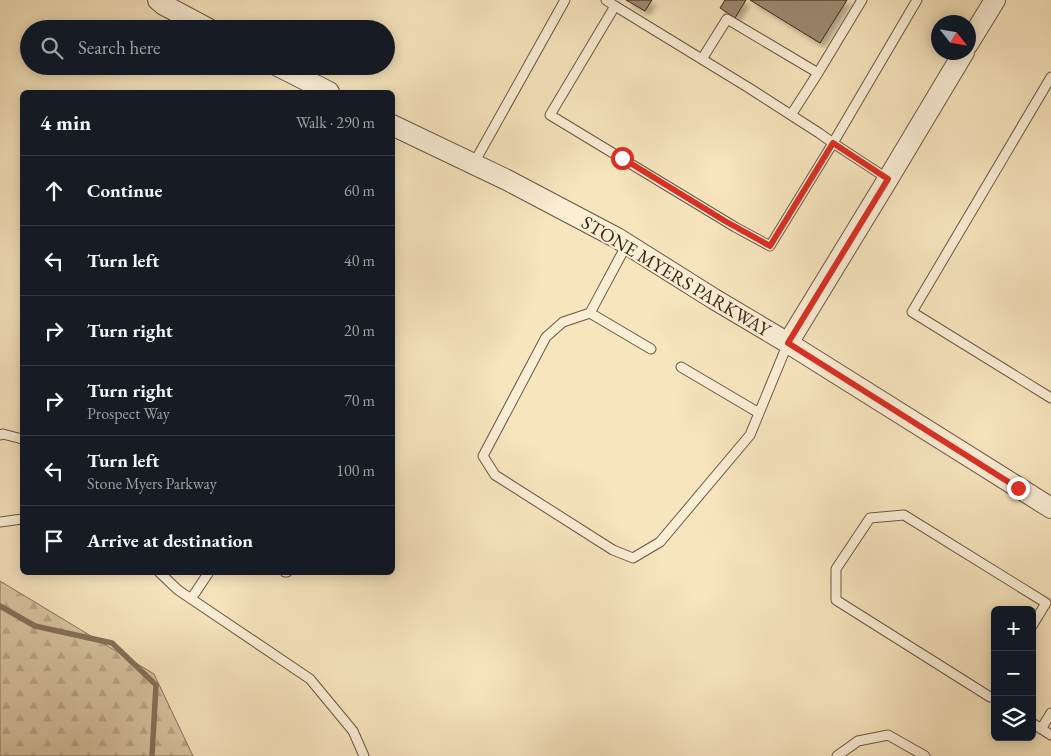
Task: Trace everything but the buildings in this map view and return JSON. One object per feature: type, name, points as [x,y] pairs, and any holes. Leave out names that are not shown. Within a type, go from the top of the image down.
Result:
[{"type":"street","points":[[158,0],[192,20]]},
{"type":"street","points":[[976,31],[995,0]]},
{"type":"street","points":[[788,343],[959,60]]},
{"type":"street","points":[[296,75],[325,90]]},
{"type":"street","name":"STONE MYERS PARKWAY","points":[[395,126],[524,188],[627,244],[1051,508]]},
{"type":"lane","points":[[474,163],[565,0]]},
{"type":"lane","points":[[606,0],[791,115],[888,179]]},
{"type":"lane","points":[[791,115],[862,0]]},
{"type":"lane","points":[[615,6],[550,115],[725,221],[770,246],[917,0]]},
{"type":"lane","points":[[702,59],[727,18],[818,73]]},
{"type":"lane","points":[[1051,77],[912,312],[1051,398]]},
{"type":"lane","points":[[627,244],[590,313],[563,322],[546,337],[484,456],[496,476],[613,550],[633,558],[660,542],[750,435],[788,343]]},
{"type":"lane","points":[[590,313],[651,349]]},
{"type":"lane","points":[[681,366],[759,413]]},
{"type":"lane","points":[[0,435],[20,438]]},
{"type":"lane","points":[[991,697],[836,600],[836,569],[870,518],[904,515],[1049,601],[1036,620]]},
{"type":"lane","points":[[0,522],[20,519]]},
{"type":"lane","points":[[162,575],[178,590],[310,679],[353,731],[364,756]]},
{"type":"lane","points":[[191,599],[207,575]]},
{"type":"lane","points":[[1041,729],[1051,713]]},
{"type":"lane","points":[[1036,726],[1051,735]]},
{"type":"lane","points":[[837,756],[858,741],[888,735],[925,756]]},
{"type":"green space","points":[[0,581],[154,674],[193,756],[0,756]]},
{"type":"waterway","points":[[0,606],[35,626],[112,643],[156,685],[152,756]]},
{"type":"route","points":[[622,158],[725,221],[770,246],[833,143],[888,179],[788,343],[1018,488]]}]
